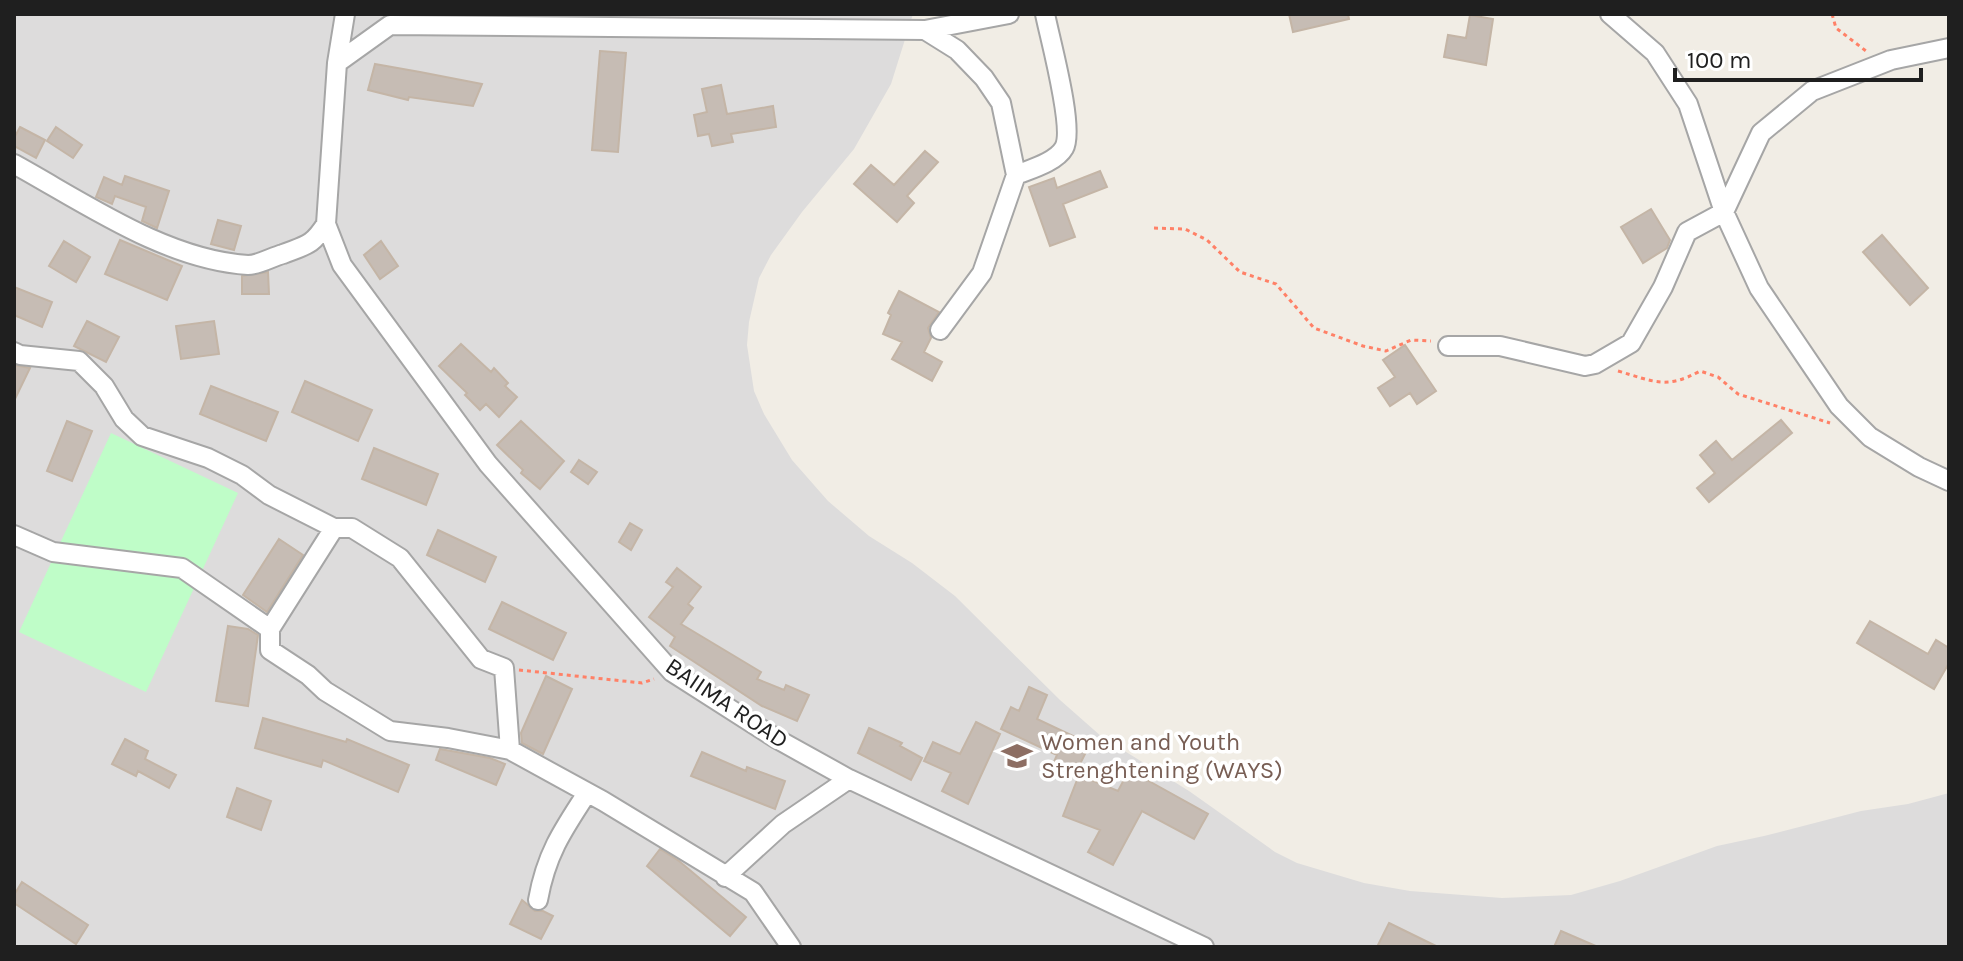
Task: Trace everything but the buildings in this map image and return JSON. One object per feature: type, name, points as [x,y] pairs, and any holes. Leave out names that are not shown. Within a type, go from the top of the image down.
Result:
[{"type":"street","name":"BAIIMA ROAD","points":[[345,14],[337,63],[326,224],[342,265],[488,464],[672,672],[777,739],[849,779],[1204,947]]},
{"type":"street","points":[[337,63],[384,20],[751,21],[925,30],[1009,14]]},
{"type":"street","points":[[1016,175],[1052,158],[1065,147],[1068,127],[1045,14]]},
{"type":"street","points":[[1610,14],[1655,53],[1688,104],[1724,212],[1759,288],[1839,406],[1870,437],[1949,481]]},
{"type":"street","points":[[925,30],[957,50],[984,78],[1001,103],[1016,175],[982,273],[940,330]]},
{"type":"street","points":[[1448,346],[1500,346],[1585,366],[1595,364],[1631,343],[1663,287],[1687,232],[1724,212],[1761,133],[1812,91],[1891,60],[1949,48]]},
{"type":"street","points":[[14,164],[129,228],[177,249],[218,259],[251,265],[315,241],[326,224]]},
{"type":"street","points":[[14,352],[79,361],[104,386],[124,419],[142,436],[208,458],[242,475],[269,495],[334,528],[352,528],[400,558],[481,659],[504,668],[510,750]]},
{"type":"street","points":[[334,528],[270,629],[270,650],[308,675],[325,691],[390,731],[510,750],[587,793],[753,892],[791,947]]},
{"type":"street","points":[[14,535],[53,552],[182,568],[270,629]]},
{"type":"street","points":[[725,877],[783,824],[849,779]]},
{"type":"street","points":[[538,900],[543,870],[560,833],[587,793]]},
{"type":"path","points":[[1832,14],[1836,28],[1861,49],[1891,60]]},
{"type":"path","points":[[1154,228],[1185,229],[1207,240],[1240,272],[1276,284],[1314,328],[1386,351],[1411,340],[1439,342],[1448,346]]},
{"type":"path","points":[[1595,364],[1654,382],[1679,383],[1700,371],[1718,377],[1738,394],[1839,426]]},
{"type":"path","points":[[504,668],[642,683],[672,672]]},
{"type":"shaded area","points":[[14,14],[913,14],[891,84],[854,149],[771,255],[759,278],[749,322],[747,345],[754,391],[764,414],[792,460],[828,501],[869,536],[912,563],[955,596],[1102,737],[1189,791],[1275,852],[1297,863],[1364,883],[1410,891],[1502,898],[1571,895],[1717,846],[1949,793],[1949,947],[14,947]]},
{"type":"green space","points":[[111,433],[238,493],[146,692],[19,632]]},
{"type":"place","name":"Women and Youth Strenghtening (WAYS)","points":[[1017,756]]}]
